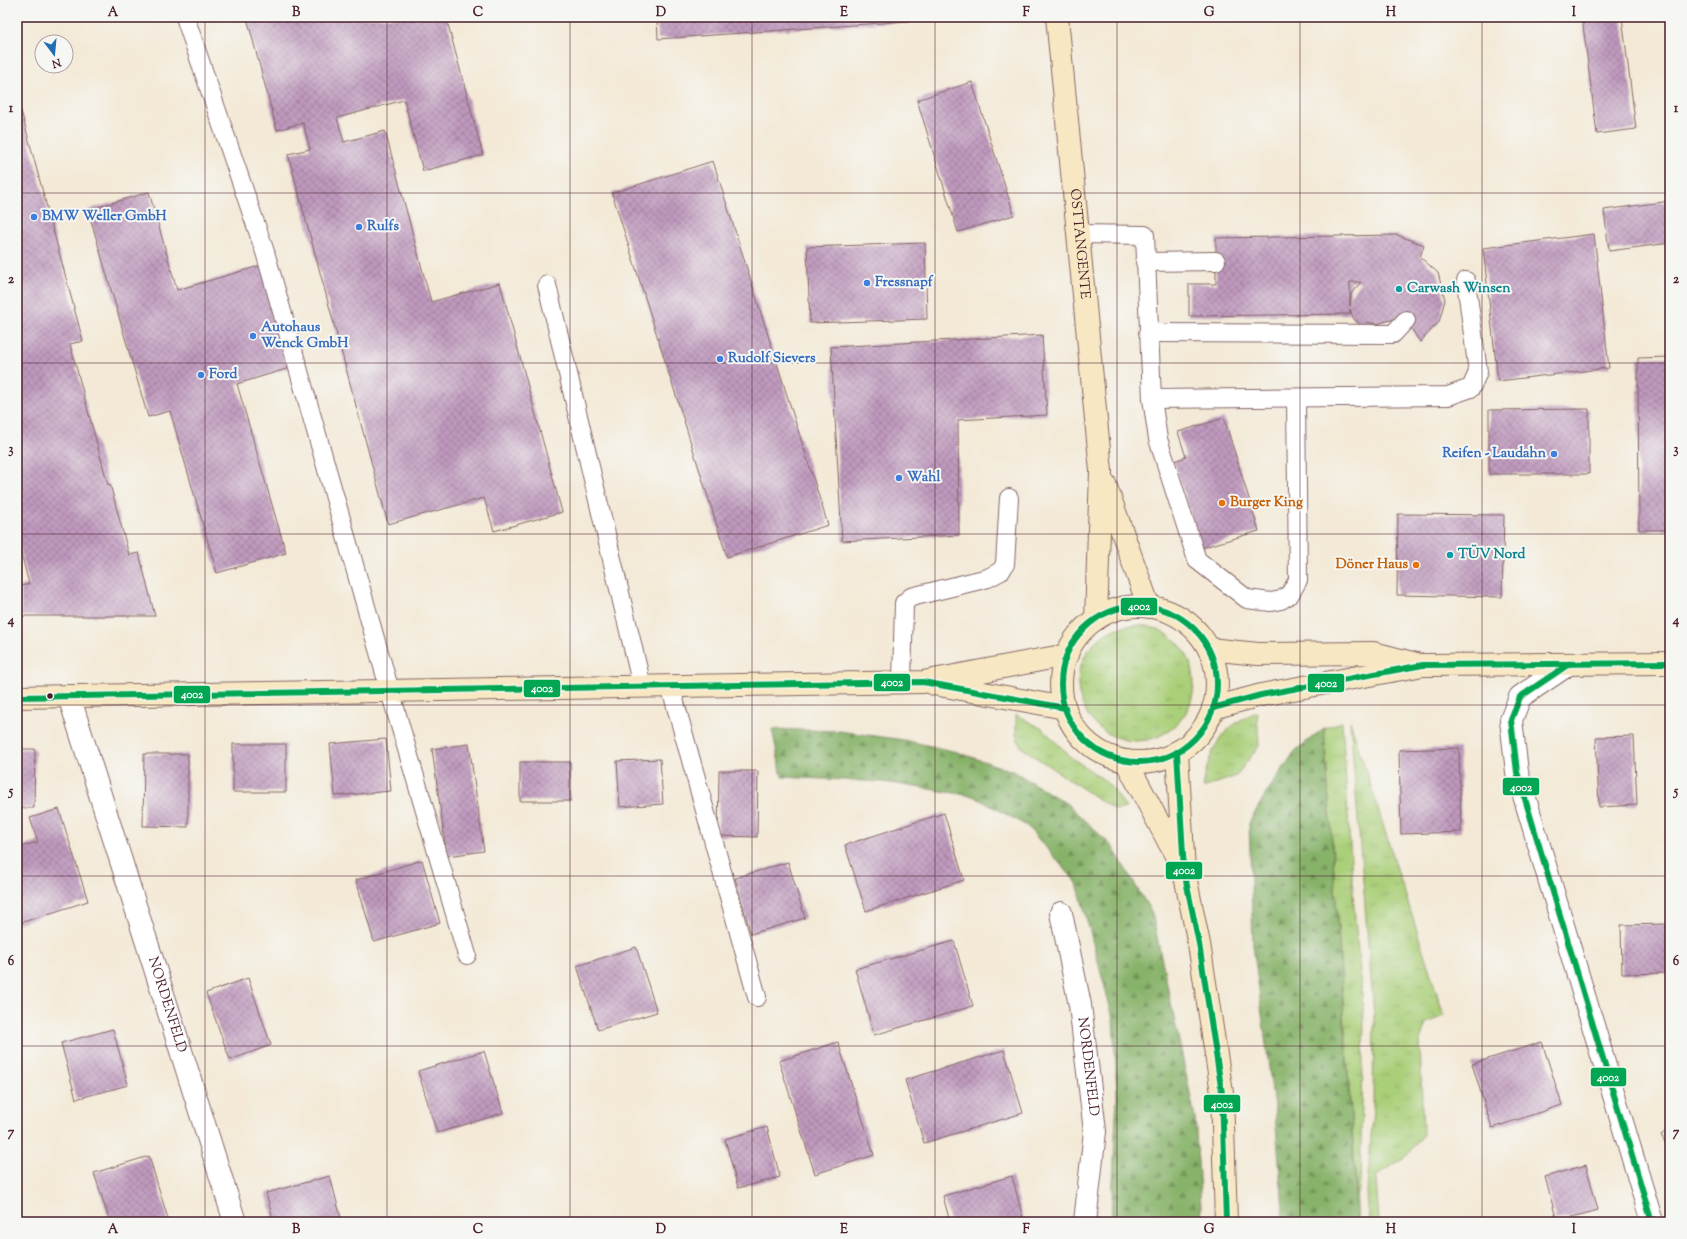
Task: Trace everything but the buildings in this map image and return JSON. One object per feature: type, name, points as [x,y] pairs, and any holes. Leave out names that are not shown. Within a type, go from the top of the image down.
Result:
[{"type":"main road","name":"OSTTANGENTE","points":[[1057,17],[1101,471],[1096,619]]},
{"type":"main road","name":"OSTTANGENTE","points":[[1101,471],[1148,607]]},
{"type":"main road","points":[[1130,606],[1148,607],[1164,610],[1190,625],[1209,649],[1217,678],[1216,693],[1213,708],[1199,733],[1189,744],[1177,752],[1160,758],[1143,761],[1126,761],[1100,751],[1078,732],[1065,708],[1061,690],[1062,672],[1067,655],[1074,641],[1084,628],[1096,619],[1112,611],[1130,606]]},
{"type":"main road","points":[[1209,649],[1258,654],[1373,653],[1423,665]]},
{"type":"main road","points":[[17,697],[913,682],[1067,655]]},
{"type":"main road","points":[[1213,708],[1261,695],[1423,665],[1670,663]]},
{"type":"main road","points":[[913,682],[1065,708]]},
{"type":"main road","points":[[1177,752],[1184,871],[1199,944],[1222,1093],[1226,1222]]},
{"type":"main road","points":[[1126,761],[1184,871]]},
{"type":"street","points":[[1569,664],[1520,697],[1512,720],[1517,772],[1652,1222]]},
{"type":"street","name":"NORDENFELD","points":[[69,696],[235,1222]]},
{"type":"street","name":"NORDENFELD","points":[[1061,913],[1080,1005],[1095,1131],[1085,1222]]},
{"type":"lane","points":[[185,17],[268,260],[390,691],[467,955]]},
{"type":"lane","points":[[1078,234],[1145,235],[1152,399],[1158,439],[1197,560],[1247,599],[1271,602],[1281,600],[1290,594],[1298,580],[1296,398]]},
{"type":"lane","points":[[1145,262],[1216,261]]},
{"type":"lane","points":[[1152,399],[1448,396],[1471,388],[1478,372],[1466,281]]},
{"type":"lane","points":[[547,285],[642,686]]},
{"type":"lane","points":[[1148,333],[1393,334],[1406,320]]},
{"type":"lane","points":[[913,682],[904,603],[911,597],[988,578],[1001,571],[1005,564],[1009,498]]},
{"type":"lane","points":[[670,685],[757,997]]},
{"type":"green space","points":[[1136,625],[1158,629],[1177,642],[1190,661],[1194,683],[1190,705],[1177,724],[1158,737],[1136,741],[1114,737],[1095,724],[1082,705],[1078,683],[1082,661],[1095,642],[1114,629]]},
{"type":"green space","points":[[1257,712],[1259,746],[1236,776],[1203,788],[1208,762],[1218,741],[1225,732],[1234,725]]},
{"type":"green space","points":[[1016,715],[1043,729],[1072,758],[1104,780],[1113,789],[1126,808],[1118,810],[1113,809],[1022,748],[1016,735]]},
{"type":"green space","points":[[1350,721],[1444,1016],[1426,1023],[1420,1040],[1423,1135],[1407,1155],[1376,1177],[1379,1222],[1369,1222],[1367,1192],[1373,1108],[1374,1016]]},
{"type":"green space","points":[[1342,722],[1354,907],[1364,1017],[1360,1185],[1357,1198],[1324,728]]},
{"type":"green space","points":[[1324,728],[1358,1222],[1284,1222],[1275,1114],[1253,945],[1249,823],[1265,795],[1295,751]]},
{"type":"green space","points":[[772,729],[839,731],[904,740],[957,752],[1015,772],[1067,804],[1112,846],[1152,913],[1195,1117],[1202,1222],[1111,1222],[1117,1096],[1113,1018],[1077,883],[1027,826],[973,796],[884,782],[782,777]]},
{"type":"transit line","name":"4002","points":[[1139,606],[1169,612],[1194,629],[1211,654],[1217,684],[1211,714],[1194,739],[1169,756],[1139,762],[1109,756],[1084,739],[1067,714],[1061,684],[1067,654],[1084,629],[1109,612],[1139,606]]},
{"type":"transit line","name":"4002","points":[[1213,708],[1261,695],[1423,665],[1670,663]]},
{"type":"transit line","name":"4002","points":[[1569,664],[1520,697],[1511,720],[1517,772],[1652,1222]]},
{"type":"transit line","name":"4002","points":[[17,697],[923,682],[1065,708]]},
{"type":"transit line","name":"4002","points":[[1177,752],[1184,871],[1199,944],[1222,1093],[1226,1222]]},
{"type":"place","name":"BMW Weller GmbH","points":[[34,217]]},
{"type":"place","name":"Rulfs","points":[[359,227]]},
{"type":"place","name":"Fressnapf","points":[[867,283]]},
{"type":"place","name":"Carwash Winsen","points":[[1399,289]]},
{"type":"place","name":"Autohaus Wenck GmbH","points":[[253,336]]},
{"type":"place","name":"Rudolf Sievers","points":[[720,359]]},
{"type":"place","name":"Ford","points":[[201,375]]},
{"type":"place","name":"Reifen - Laudahn","points":[[1554,454]]},
{"type":"place","name":"Wahl","points":[[899,478]]},
{"type":"place","name":"Burger King","points":[[1222,503]]},
{"type":"place","name":"TÜV Nord","points":[[1450,555]]},
{"type":"place","name":"Döner Haus","points":[[1416,565]]}]
